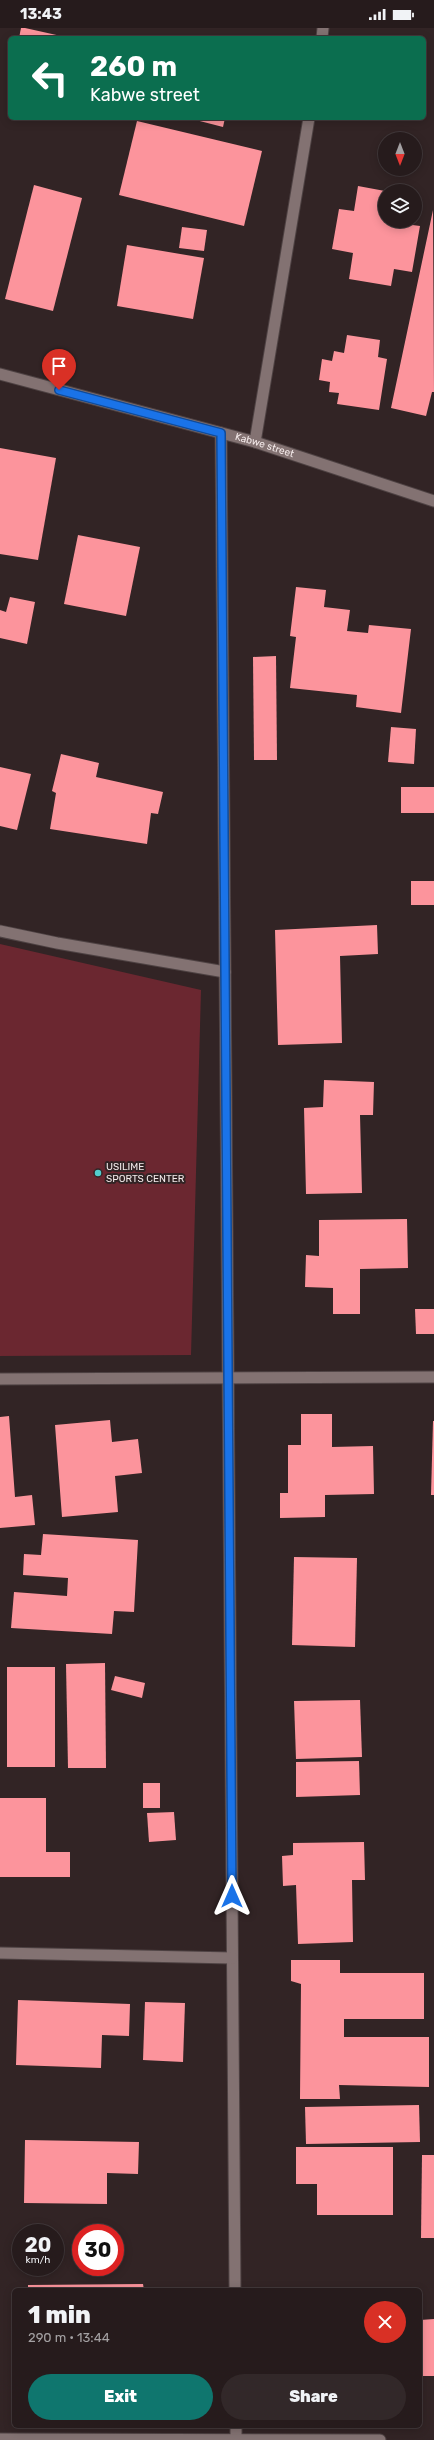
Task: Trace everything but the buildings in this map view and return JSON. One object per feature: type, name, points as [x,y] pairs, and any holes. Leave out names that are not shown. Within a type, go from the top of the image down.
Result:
[{"type":"street","points":[[255,442],[308,120]]},
{"type":"street","name":"Kabwe street","points":[[0,374],[255,442],[434,501]]},
{"type":"street","points":[[221,433],[235,2288]]},
{"type":"street","points":[[0,931],[57,943],[225,972]]},
{"type":"street","points":[[0,1379],[434,1377]]},
{"type":"street","points":[[0,1953],[232,1958]]},
{"type":"street","points":[[236,2428],[236,2440]]},
{"type":"street","points":[[0,2439],[380,2440]]},
{"type":"shaded area","name":"USILIME SPORTS CENTER","points":[[0,944],[201,990],[191,1355],[0,1356]]},
{"type":"place","name":"USILIME SPORTS CENTER","points":[[98,1173]]},
{"type":"route","points":[[59,390],[221,433],[232,1896]]}]
